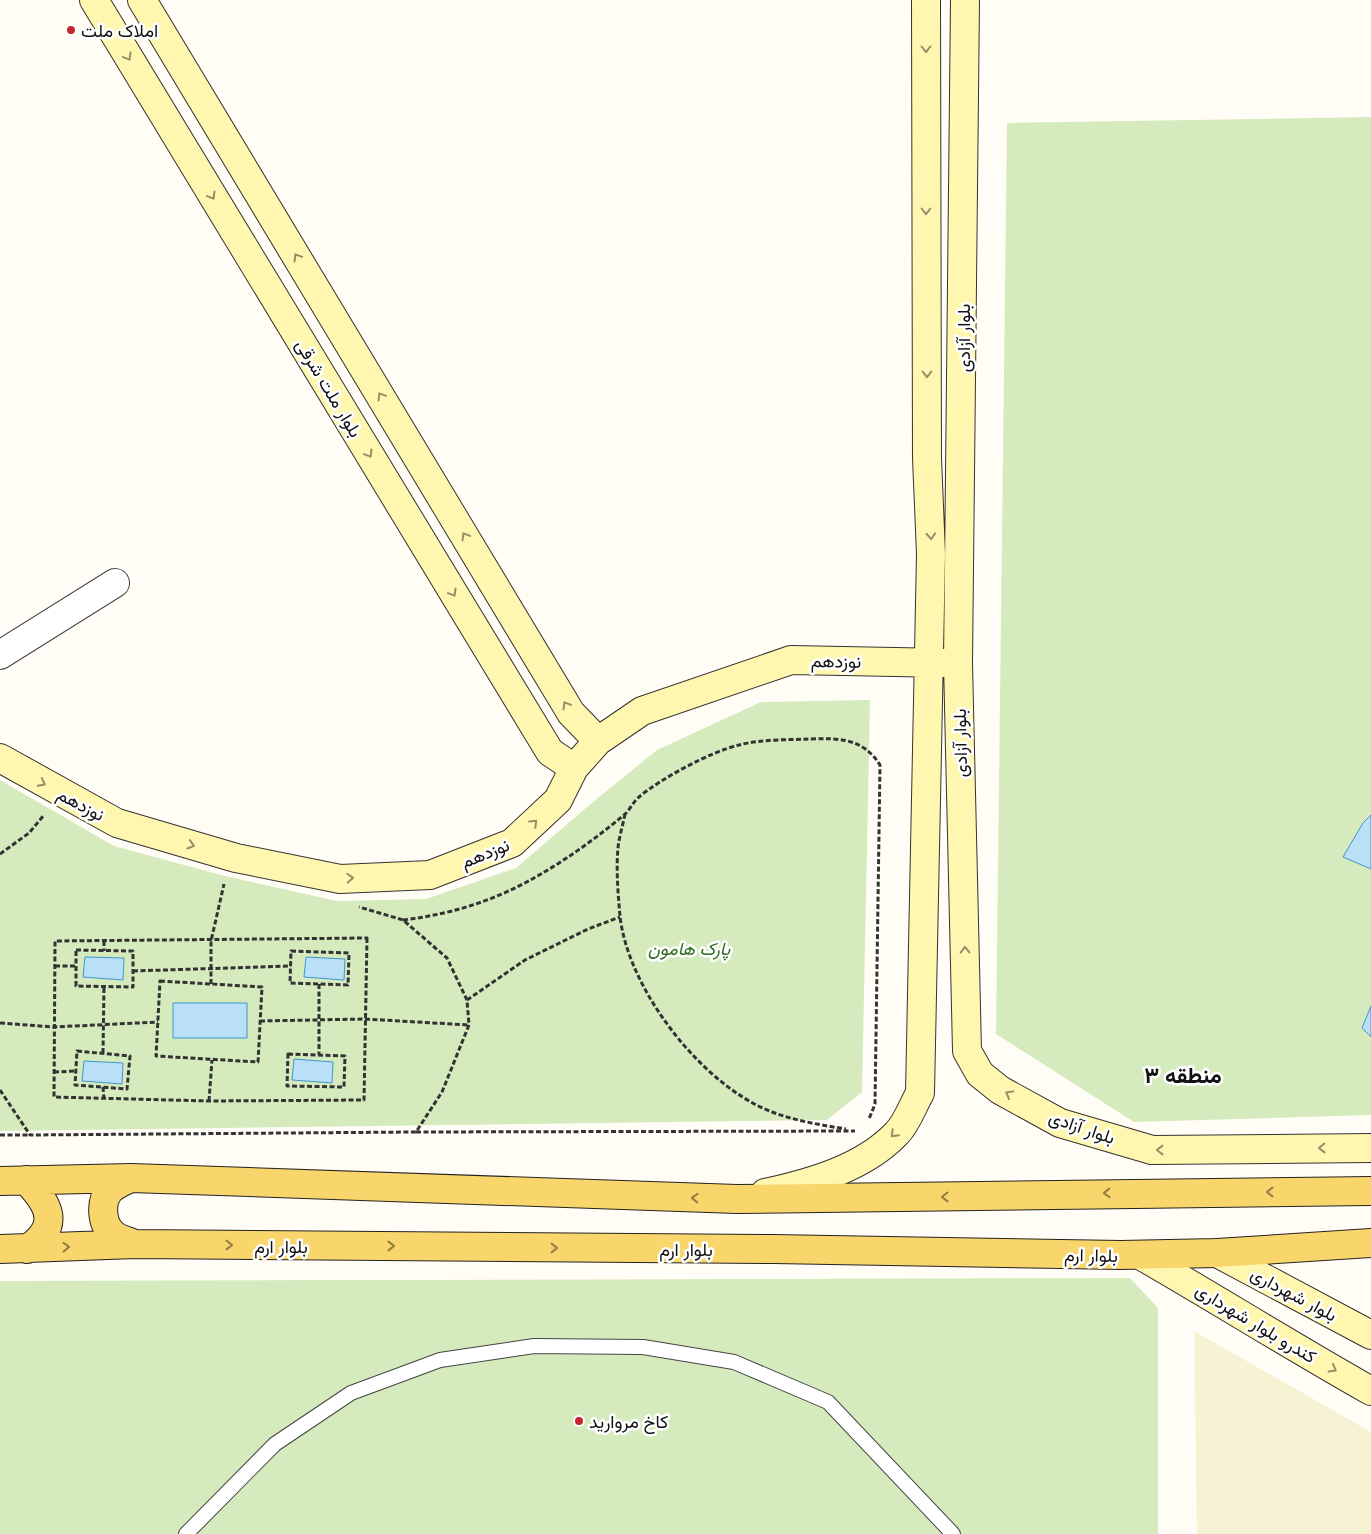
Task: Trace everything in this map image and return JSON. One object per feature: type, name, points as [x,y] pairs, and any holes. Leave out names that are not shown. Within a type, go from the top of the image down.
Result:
[{"type":"main road","points":[[131,1178],[110,1190],[105,1200],[103,1212],[106,1224],[113,1234],[135,1244]]},
{"type":"main road","points":[[13,1180],[131,1178],[738,1199],[1371,1191]]},
{"type":"main road","points":[[13,1180],[40,1195],[48,1209],[48,1226],[40,1240],[27,1249]]},
{"type":"main road","name":"بلوار ارم","points":[[0,1249],[135,1244],[764,1249],[1140,1255],[1371,1243]]},
{"type":"street","name":"بلوار ملت شرقی","points":[[94,0],[550,752],[574,768]]},
{"type":"street","points":[[142,0],[572,713],[598,741]]},
{"type":"street","name":"بلوار آزادی","points":[[738,1199],[796,1186],[850,1167],[898,1132],[920,1092],[932,554],[927,458],[926,0]]},
{"type":"street","name":"بلوار آزادی","points":[[965,0],[958,663],[967,1051],[980,1074],[1000,1090],[1060,1123],[1152,1150],[1371,1148]]},
{"type":"street","points":[[0,655],[115,583]]},
{"type":"street","name":"نوزدهم","points":[[0,758],[118,823],[236,858],[340,879],[430,875],[512,843],[558,800],[574,768],[598,741],[642,711],[791,660],[958,663]]},
{"type":"street","name":"بلوار شهرداری","points":[[1217,1252],[1371,1334]]},
{"type":"street","name":"کندرو بلوار شهرداری","points":[[1140,1255],[1219,1301],[1260,1328],[1371,1391]]},
{"type":"lane","points":[[186,1534],[275,1444],[351,1394],[440,1360],[534,1346],[644,1347],[734,1362],[828,1402],[953,1534]]},
{"type":"path","points":[[0,1135],[856,1131],[869,1119],[875,1104],[880,765],[872,753],[862,746],[841,740],[780,740],[739,744],[707,757],[655,786],[638,798],[626,814],[541,874],[488,900],[442,915],[403,920],[356,906]]},
{"type":"path","points":[[0,854],[29,832],[49,808]]},
{"type":"path","points":[[626,814],[618,847],[620,917],[632,961],[656,1009],[689,1051],[725,1086],[771,1111],[814,1124],[856,1131]]},
{"type":"path","points":[[211,984],[211,941],[225,876]]},
{"type":"path","points":[[467,1000],[525,960],[588,929],[620,917]]},
{"type":"path","points":[[403,920],[447,958],[467,1000],[469,1025],[442,1092],[416,1132]]},
{"type":"path","points":[[367,938],[364,1100],[210,1101],[54,1097],[55,941],[104,941],[367,938]]},
{"type":"path","points":[[104,941],[104,951]]},
{"type":"path","points":[[76,950],[104,951],[133,951],[133,987],[76,986],[76,950]]},
{"type":"path","points":[[291,951],[349,953],[348,985],[290,983],[291,966],[291,951]]},
{"type":"path","points":[[55,966],[76,966]]},
{"type":"path","points":[[133,972],[291,966]]},
{"type":"path","points":[[160,981],[262,987],[260,1021],[258,1062],[156,1056],[160,981]]},
{"type":"path","points":[[319,984],[319,1055]]},
{"type":"path","points":[[103,1054],[104,986]]},
{"type":"path","points":[[260,1021],[364,1019],[469,1025]]},
{"type":"path","points":[[0,1023],[54,1028],[158,1022]]},
{"type":"path","points":[[77,1052],[103,1054],[130,1056],[127,1089],[75,1085],[77,1052]]},
{"type":"path","points":[[288,1054],[319,1055],[345,1056],[344,1088],[287,1086],[288,1054]]},
{"type":"path","points":[[210,1101],[212,1060]]},
{"type":"path","points":[[54,1072],[76,1071]]},
{"type":"path","points":[[103,1087],[104,1099]]},
{"type":"path","points":[[0,1090],[30,1135]]},
{"type":"shaded area","points":[[1194,1331],[1371,1432],[1371,1534],[1197,1534]]},
{"type":"green space","points":[[1371,117],[1371,1115],[1134,1122],[996,1034],[1007,123]]},
{"type":"green space","name":"پارک هامون","points":[[870,700],[862,1092],[827,1120],[0,1131],[0,780],[114,846],[225,876],[337,901],[426,899],[516,868],[657,750],[761,702]]},
{"type":"green space","name":"کاخ مروارید","points":[[1130,1278],[1158,1308],[1158,1534],[0,1534],[0,1281]]},
{"type":"water","points":[[1371,815],[1371,869],[1343,857],[1363,823]]},
{"type":"water","points":[[85,957],[124,958],[123,980],[83,977]]},
{"type":"water","points":[[306,957],[345,959],[344,980],[304,977]]},
{"type":"water","points":[[173,1003],[247,1003],[247,1038],[173,1038]]},
{"type":"water","points":[[1371,1006],[1371,1037],[1362,1028]]},
{"type":"water","points":[[294,1059],[333,1062],[332,1083],[292,1080]]},
{"type":"water","points":[[84,1061],[123,1063],[122,1084],[82,1081]]},
{"type":"place","name":"املاک ملت","points":[[71,30]]},
{"type":"place","name":"کاخ مروارید","points":[[579,1421]]},
{"type":"district","name":"منطقه ۳","points":[[1183,1075]]}]
